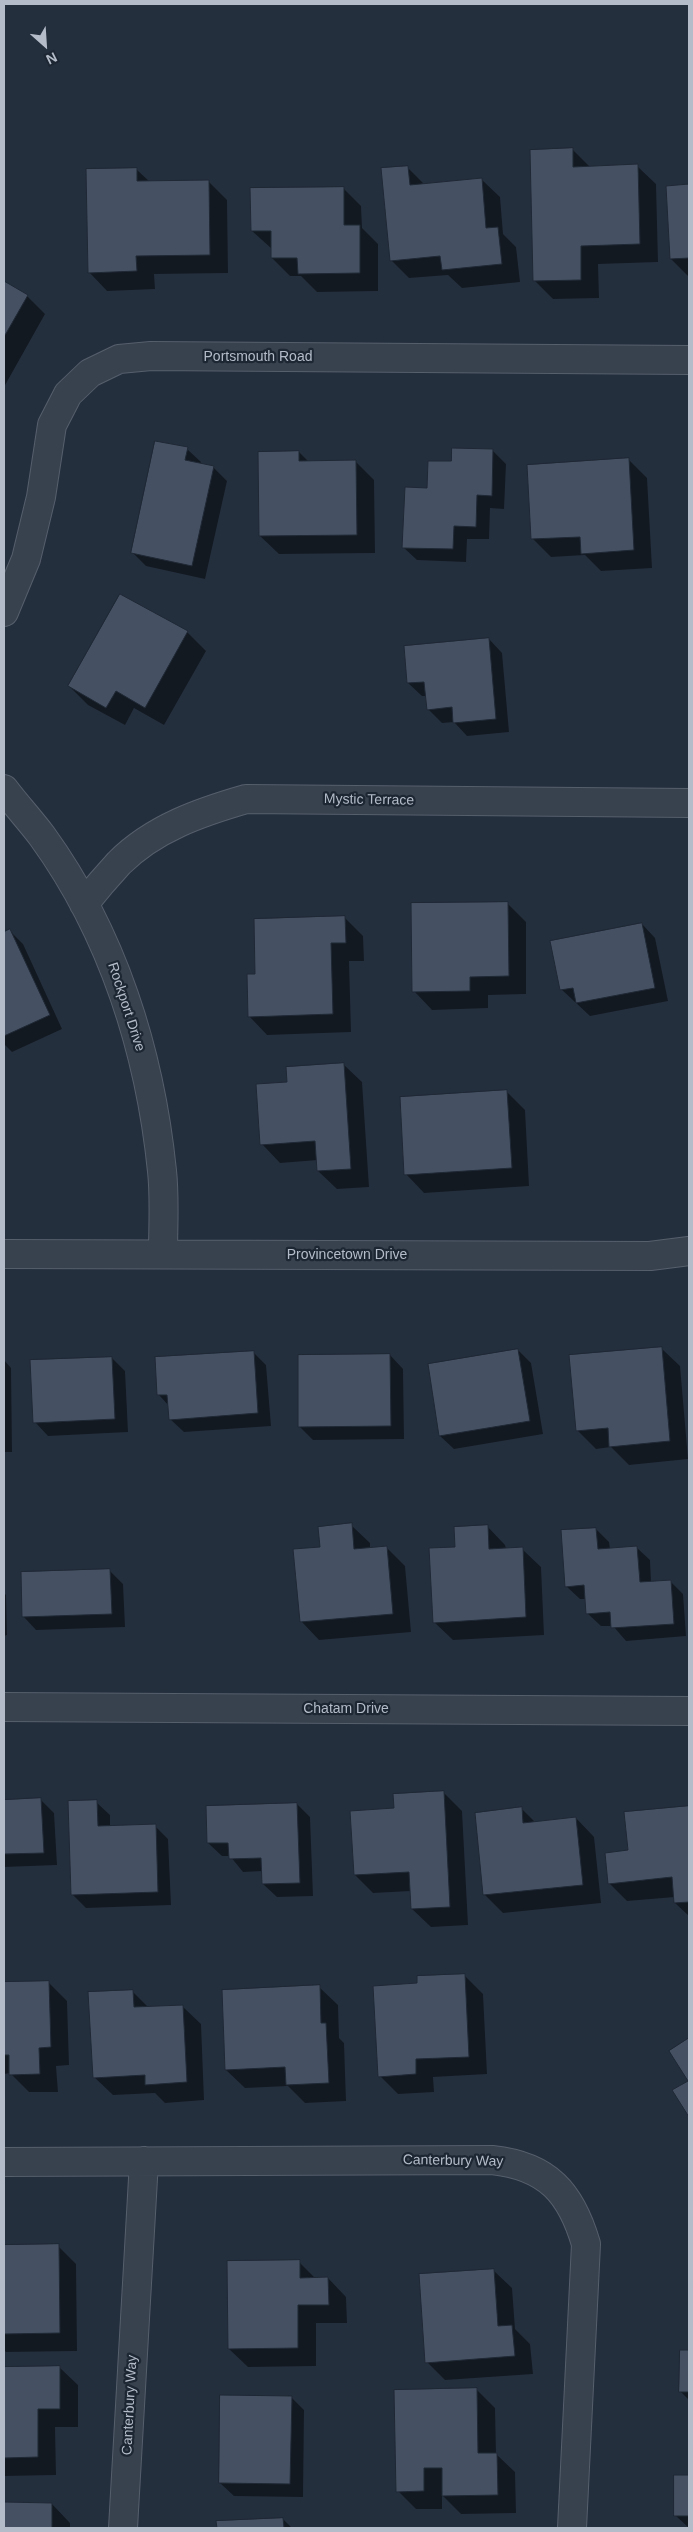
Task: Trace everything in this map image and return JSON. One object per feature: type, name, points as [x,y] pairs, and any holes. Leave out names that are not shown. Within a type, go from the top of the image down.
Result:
[{"type":"street","name":"Portsmouth Road","points":[[4,612],[26,559],[41,497],[52,425],[68,394],[90,373],[119,359],[151,356],[689,360]]},
{"type":"street","name":"Rockport Drive","points":[[4,789],[42,837],[84,904],[106,948],[131,1013],[152,1092],[162,1173],[163,1254]]},
{"type":"street","name":"Mystic Terrace","points":[[84,904],[121,862],[160,832],[200,812],[246,799],[689,803]]},
{"type":"street","name":"Provincetown Drive","points":[[4,1254],[650,1256],[689,1251]]},
{"type":"street","name":"Chatam Drive","points":[[4,1707],[689,1711]]},
{"type":"street","name":"Canterbury Way","points":[[4,2162],[492,2160],[511,2162],[539,2173],[562,2192],[577,2216],[586,2244],[572,2528]]},
{"type":"street","name":"Canterbury Way","points":[[123,2528],[144,2161]]},
{"type":"building","points":[[573,148],[573,167],[638,164],[640,244],[581,246],[581,280],[533,281],[530,150]]},
{"type":"building","points":[[408,166],[410,185],[482,178],[486,228],[498,227],[502,264],[442,270],[440,256],[390,261],[381,168]]},
{"type":"building","points":[[137,168],[137,181],[209,180],[210,255],[136,256],[137,271],[88,273],[86,169]]},
{"type":"building","points":[[689,184],[689,258],[670,259],[666,186]]},
{"type":"building","points":[[344,187],[344,225],[360,225],[360,273],[298,274],[297,258],[271,258],[271,231],[251,231],[250,188]]},
{"type":"building","points":[[4,281],[28,295],[4,337]]},
{"type":"building","points":[[155,441],[188,447],[185,460],[214,466],[192,566],[131,553]]},
{"type":"building","points":[[452,448],[493,449],[492,496],[477,495],[476,527],[454,526],[453,549],[402,548],[405,487],[427,488],[428,461],[451,461]]},
{"type":"building","points":[[299,451],[299,461],[356,460],[357,535],[259,536],[258,452]]},
{"type":"building","points":[[629,458],[634,550],[581,554],[580,537],[531,539],[527,465]]},
{"type":"building","points":[[120,594],[188,631],[145,708],[116,691],[106,708],[68,686]]},
{"type":"building","points":[[489,638],[496,719],[453,723],[452,707],[427,710],[424,682],[407,683],[404,646]]},
{"type":"building","points":[[508,902],[509,976],[470,977],[470,991],[412,992],[411,903]]},
{"type":"building","points":[[345,916],[346,943],[331,943],[333,1014],[248,1017],[247,974],[255,974],[254,919]]},
{"type":"building","points":[[642,923],[655,988],[576,1003],[573,988],[560,990],[550,941]]},
{"type":"building","points":[[10,929],[50,1015],[4,1036],[4,932]]},
{"type":"building","points":[[344,1063],[351,1169],[317,1171],[315,1141],[260,1145],[256,1084],[287,1082],[286,1067]]},
{"type":"building","points":[[507,1090],[512,1168],[404,1175],[400,1097]]},
{"type":"building","points":[[662,1347],[670,1441],[609,1447],[608,1428],[576,1431],[569,1355]]},
{"type":"building","points":[[518,1349],[530,1421],[439,1436],[428,1364]]},
{"type":"building","points":[[254,1351],[258,1413],[169,1420],[167,1395],[157,1395],[155,1357]]},
{"type":"building","points":[[390,1354],[391,1426],[298,1427],[298,1355]]},
{"type":"building","points":[[112,1357],[115,1419],[33,1423],[30,1360]]},
{"type":"building","points":[[352,1523],[354,1549],[387,1546],[393,1614],[300,1622],[293,1549],[320,1547],[318,1527]]},
{"type":"building","points":[[488,1525],[489,1549],[523,1547],[526,1617],[433,1623],[429,1548],[455,1547],[454,1527]]},
{"type":"building","points":[[596,1528],[598,1549],[637,1546],[640,1582],[671,1580],[674,1624],[611,1628],[610,1612],[586,1614],[584,1585],[565,1587],[561,1530]]},
{"type":"building","points":[[110,1569],[112,1614],[22,1617],[21,1572]]},
{"type":"building","points":[[444,1791],[450,1907],[411,1909],[409,1872],[354,1875],[350,1811],[394,1808],[393,1794]]},
{"type":"building","points":[[41,1798],[44,1853],[4,1854],[4,1800]]},
{"type":"building","points":[[97,1800],[98,1826],[156,1824],[158,1892],[71,1895],[68,1801]]},
{"type":"building","points":[[297,1803],[300,1883],[262,1884],[261,1858],[229,1859],[228,1843],[207,1843],[206,1806]]},
{"type":"building","points":[[689,1806],[689,1902],[674,1903],[672,1877],[608,1884],[605,1853],[628,1850],[624,1812]]},
{"type":"building","points":[[522,1807],[523,1823],[576,1817],[583,1885],[483,1895],[475,1813]]},
{"type":"building","points":[[465,1974],[469,2057],[416,2059],[416,2074],[378,2077],[373,1986],[417,1983],[417,1976]]},
{"type":"building","points":[[49,1981],[51,2047],[39,2048],[40,2074],[9,2075],[9,2055],[4,2055],[4,1982]]},
{"type":"building","points":[[320,1985],[321,2023],[326,2023],[329,2083],[286,2085],[285,2067],[225,2070],[222,1990]]},
{"type":"building","points":[[133,1990],[134,2007],[183,2005],[187,2082],[145,2085],[145,2075],[93,2078],[88,1992]]},
{"type":"building","points":[[689,2038],[689,2117],[672,2090],[688,2081],[669,2051]]},
{"type":"building","points":[[59,2244],[60,2333],[4,2334],[4,2245]]},
{"type":"building","points":[[300,2260],[300,2278],[328,2277],[329,2305],[298,2305],[298,2348],[228,2349],[227,2261]]},
{"type":"building","points":[[494,2269],[498,2326],[512,2325],[515,2356],[425,2363],[419,2274]]},
{"type":"building","points":[[680,2350],[689,2350],[689,2392],[679,2392]]},
{"type":"building","points":[[60,2366],[60,2409],[38,2409],[38,2457],[4,2458],[4,2367]]},
{"type":"building","points":[[477,2388],[478,2453],[497,2453],[498,2495],[442,2496],[442,2468],[424,2468],[424,2491],[396,2492],[394,2390]]},
{"type":"building","points":[[220,2395],[292,2396],[290,2484],[219,2483]]},
{"type":"building","points":[[674,2475],[689,2475],[689,2516],[674,2516]]},
{"type":"building","points":[[4,2502],[52,2503],[52,2528],[4,2528]]},
{"type":"building","points":[[283,2518],[284,2528],[217,2528],[216,2521]]}]
